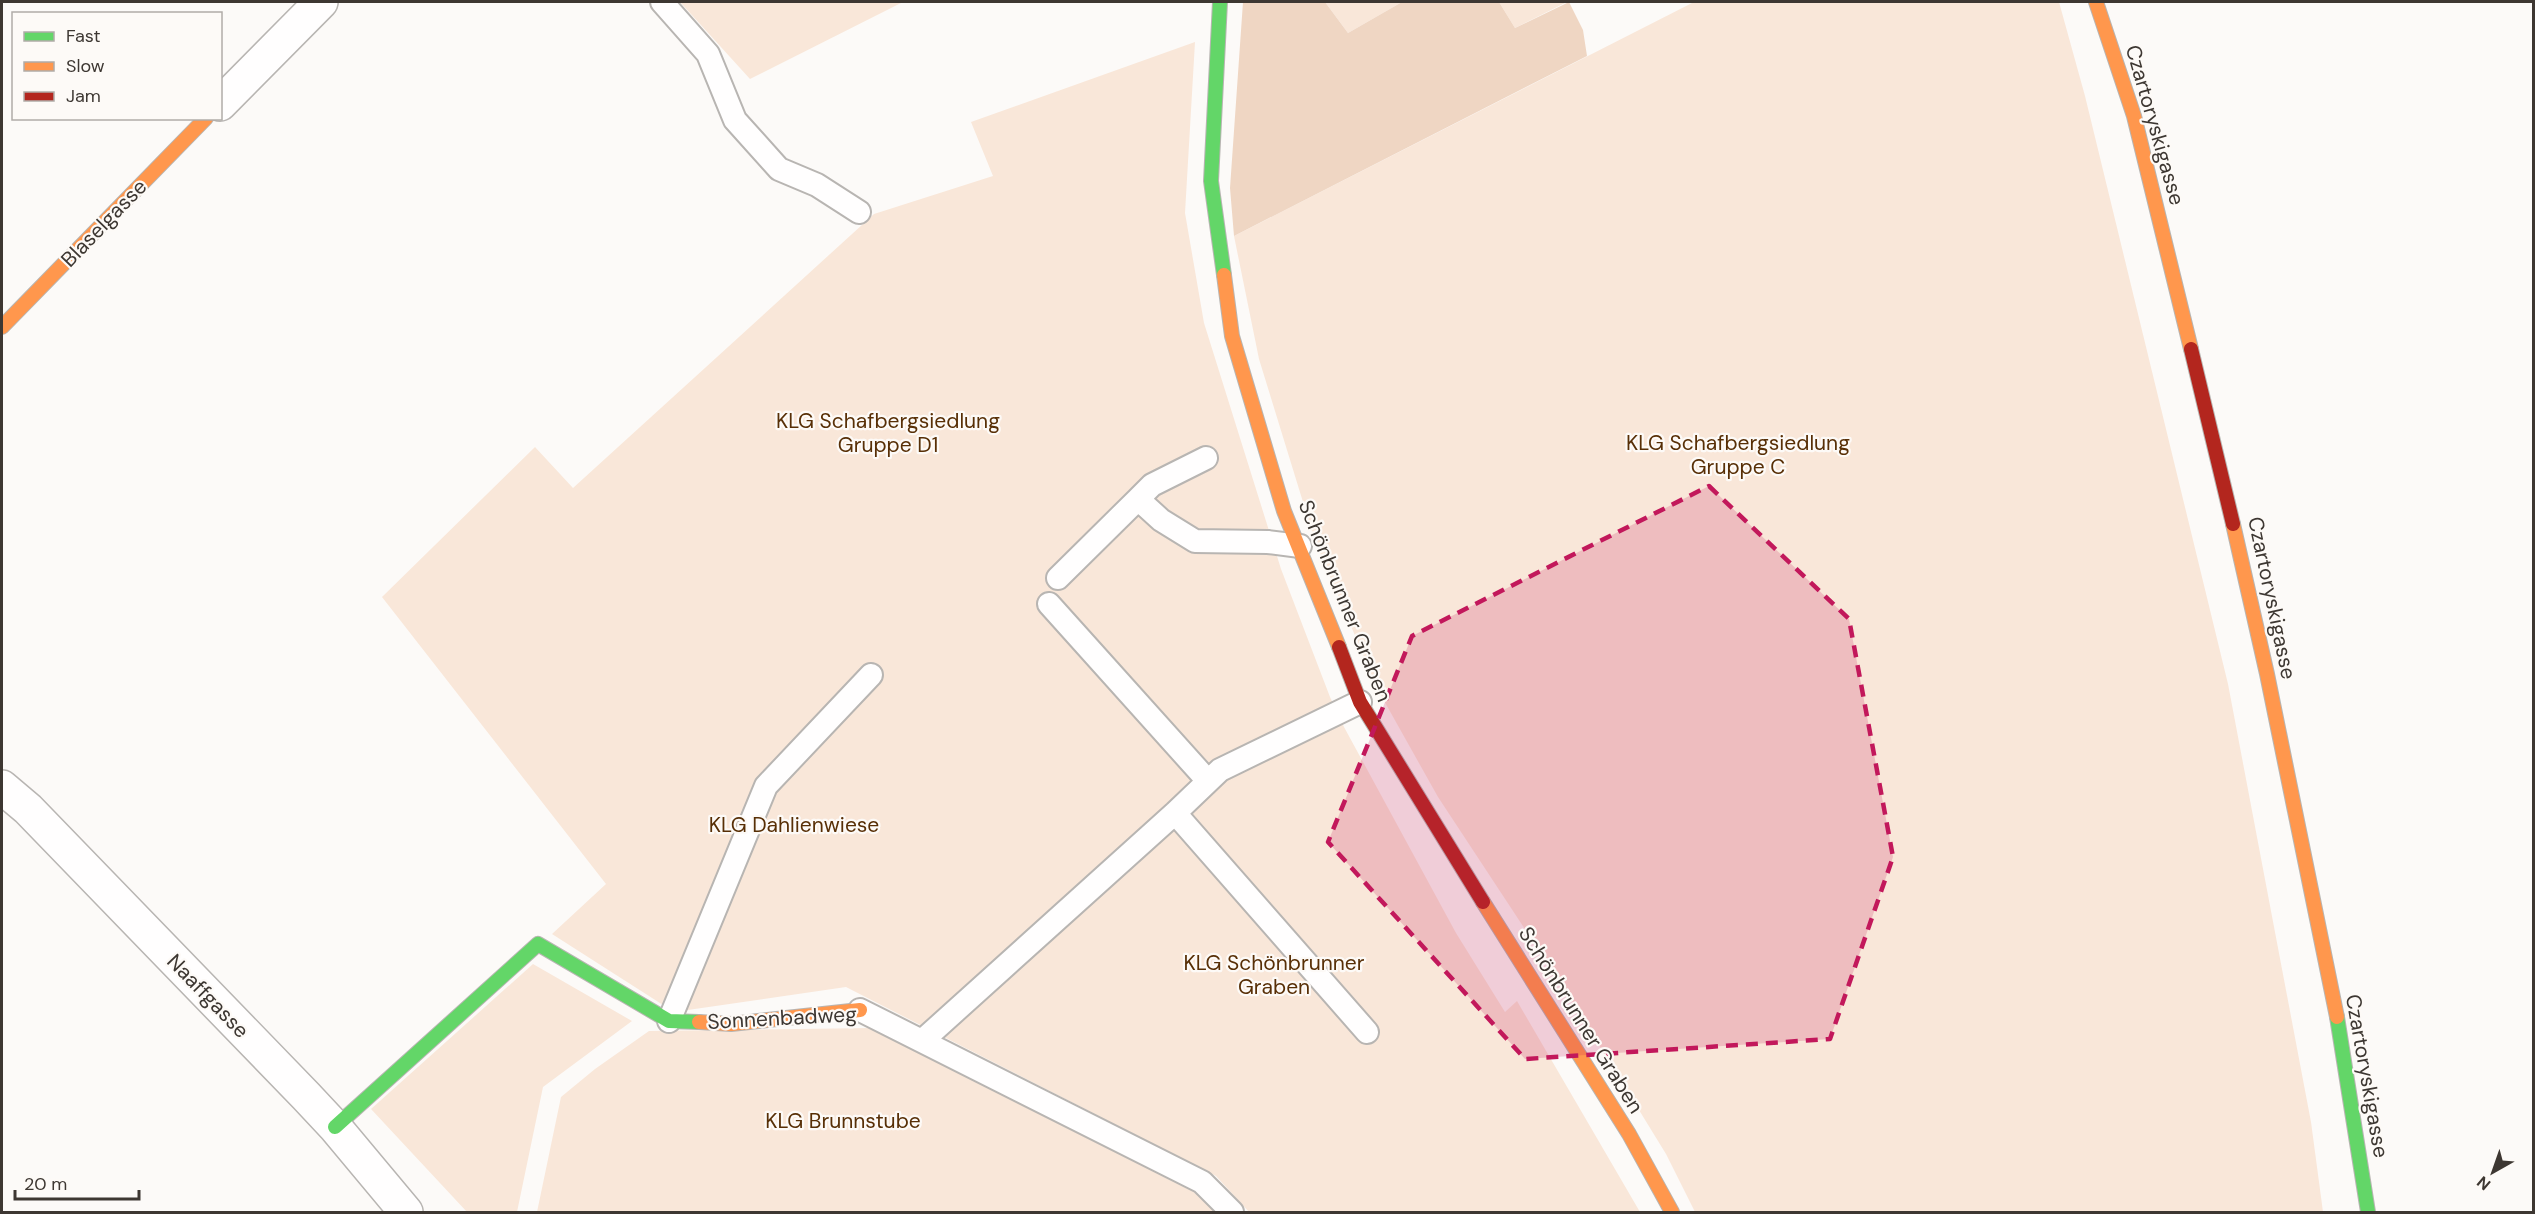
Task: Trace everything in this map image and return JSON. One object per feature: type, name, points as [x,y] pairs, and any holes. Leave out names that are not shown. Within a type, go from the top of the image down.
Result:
[{"type":"street","points":[[222,102],[321,2]]},
{"type":"street","name":"Schönbrunner Graben","points":[[1220,2],[1211,181],[1232,336],[1284,510],[1360,702],[1514,954],[1629,1134],[1672,1212]]},
{"type":"street","name":"Czartoryskigasse","points":[[2096,2],[2133,116],[2231,511],[2267,674],[2341,1038],[2368,1212]]},
{"type":"street","name":"Blaselgasse","points":[[2,327],[204,120]]},
{"type":"street","name":"Naaffgasse","points":[[2,787],[28,809],[335,1126],[406,1212]]},
{"type":"street","name":"Sonnenbadweg","points":[[335,1126],[538,944],[669,1021],[731,1024],[860,1010]]},
{"type":"lane","points":[[662,2],[708,54],[735,120],[779,169],[817,185],[859,212]]},
{"type":"lane","points":[[1058,578],[1152,484],[1206,458]]},
{"type":"lane","points":[[1138,499],[1161,520],[1195,540],[1268,542],[1300,546]]},
{"type":"lane","points":[[1049,604],[1208,781]]},
{"type":"lane","points":[[669,1021],[766,786],[871,675]]},
{"type":"lane","points":[[922,1041],[1220,770],[1360,702]]},
{"type":"lane","points":[[1175,813],[1367,1032]]},
{"type":"lane","name":"Sonnenbadweg","points":[[860,1010],[1202,1182],[1232,1212]]},
{"type":"highlighted area","points":[[1709,486],[1849,619],[1893,857],[1830,1039],[1525,1059],[1328,842],[1412,636]]},
{"type":"green space","points":[[680,2],[903,2],[750,79]]},
{"type":"green space","points":[[1325,2],[1402,2],[1348,33]]},
{"type":"green space","points":[[1499,2],[1567,2],[1515,28]]},
{"type":"green space","name":"KLG Schafbergsiedlung Gruppe C","points":[[1694,2],[2059,2],[2085,96],[2228,684],[2311,1122],[2323,1212],[1695,1212],[1666,1154],[1569,996],[1438,797],[1378,690],[1315,541],[1259,359],[1234,236]]},
{"type":"green space","points":[[1195,42],[1185,213],[1204,323],[1281,569],[1330,697],[1344,727],[1456,933],[1505,1012],[1517,1001],[1640,1212],[1249,1212],[1216,1176],[846,987],[674,1012],[552,934],[606,884],[382,597],[535,447],[573,488],[874,214],[993,176],[971,122]]},
{"type":"green space","points":[[533,964],[632,1021],[543,1087],[517,1212],[467,1212],[371,1109]]},
{"type":"green space","name":"KLG Brunnstube","points":[[870,1028],[1180,1179],[1215,1212],[537,1212],[561,1097],[595,1069],[649,1031]]},
{"type":"shaded area","points":[[1243,2],[1325,2],[1348,33],[1402,2],[1499,2],[1515,28],[1569,2],[1583,30],[1587,56],[1234,236],[1230,188]]},
{"type":"traffic: fast","points":[[1220,2],[1211,181],[1224,275]]},
{"type":"traffic: fast","points":[[335,1127],[538,944],[669,1021],[699,1022]]},
{"type":"traffic: fast","points":[[2337,1017],[2368,1212]]},
{"type":"traffic: slow","points":[[2096,2],[2134,116],[2191,349]]},
{"type":"traffic: slow","points":[[2,327],[204,120]]},
{"type":"traffic: slow","points":[[1224,275],[1232,336],[1284,511],[1339,647]]},
{"type":"traffic: slow","points":[[2233,524],[2267,674],[2337,1017]]},
{"type":"traffic: slow","points":[[1483,902],[1629,1134],[1672,1212]]},
{"type":"traffic: slow","points":[[699,1022],[731,1024],[860,1010]]},
{"type":"traffic: jam","points":[[2191,349],[2233,524]]},
{"type":"traffic: jam","points":[[1339,647],[1360,702],[1483,902]]},
{"type":"park label","name":"KLG Schafbergsiedlung Gruppe D1","points":[[888,433]]},
{"type":"park label","name":"KLG Dahlienwiese","points":[[794,825]]},
{"type":"park label","name":"KLG Schönbrunner Graben","points":[[1274,975]]}]
